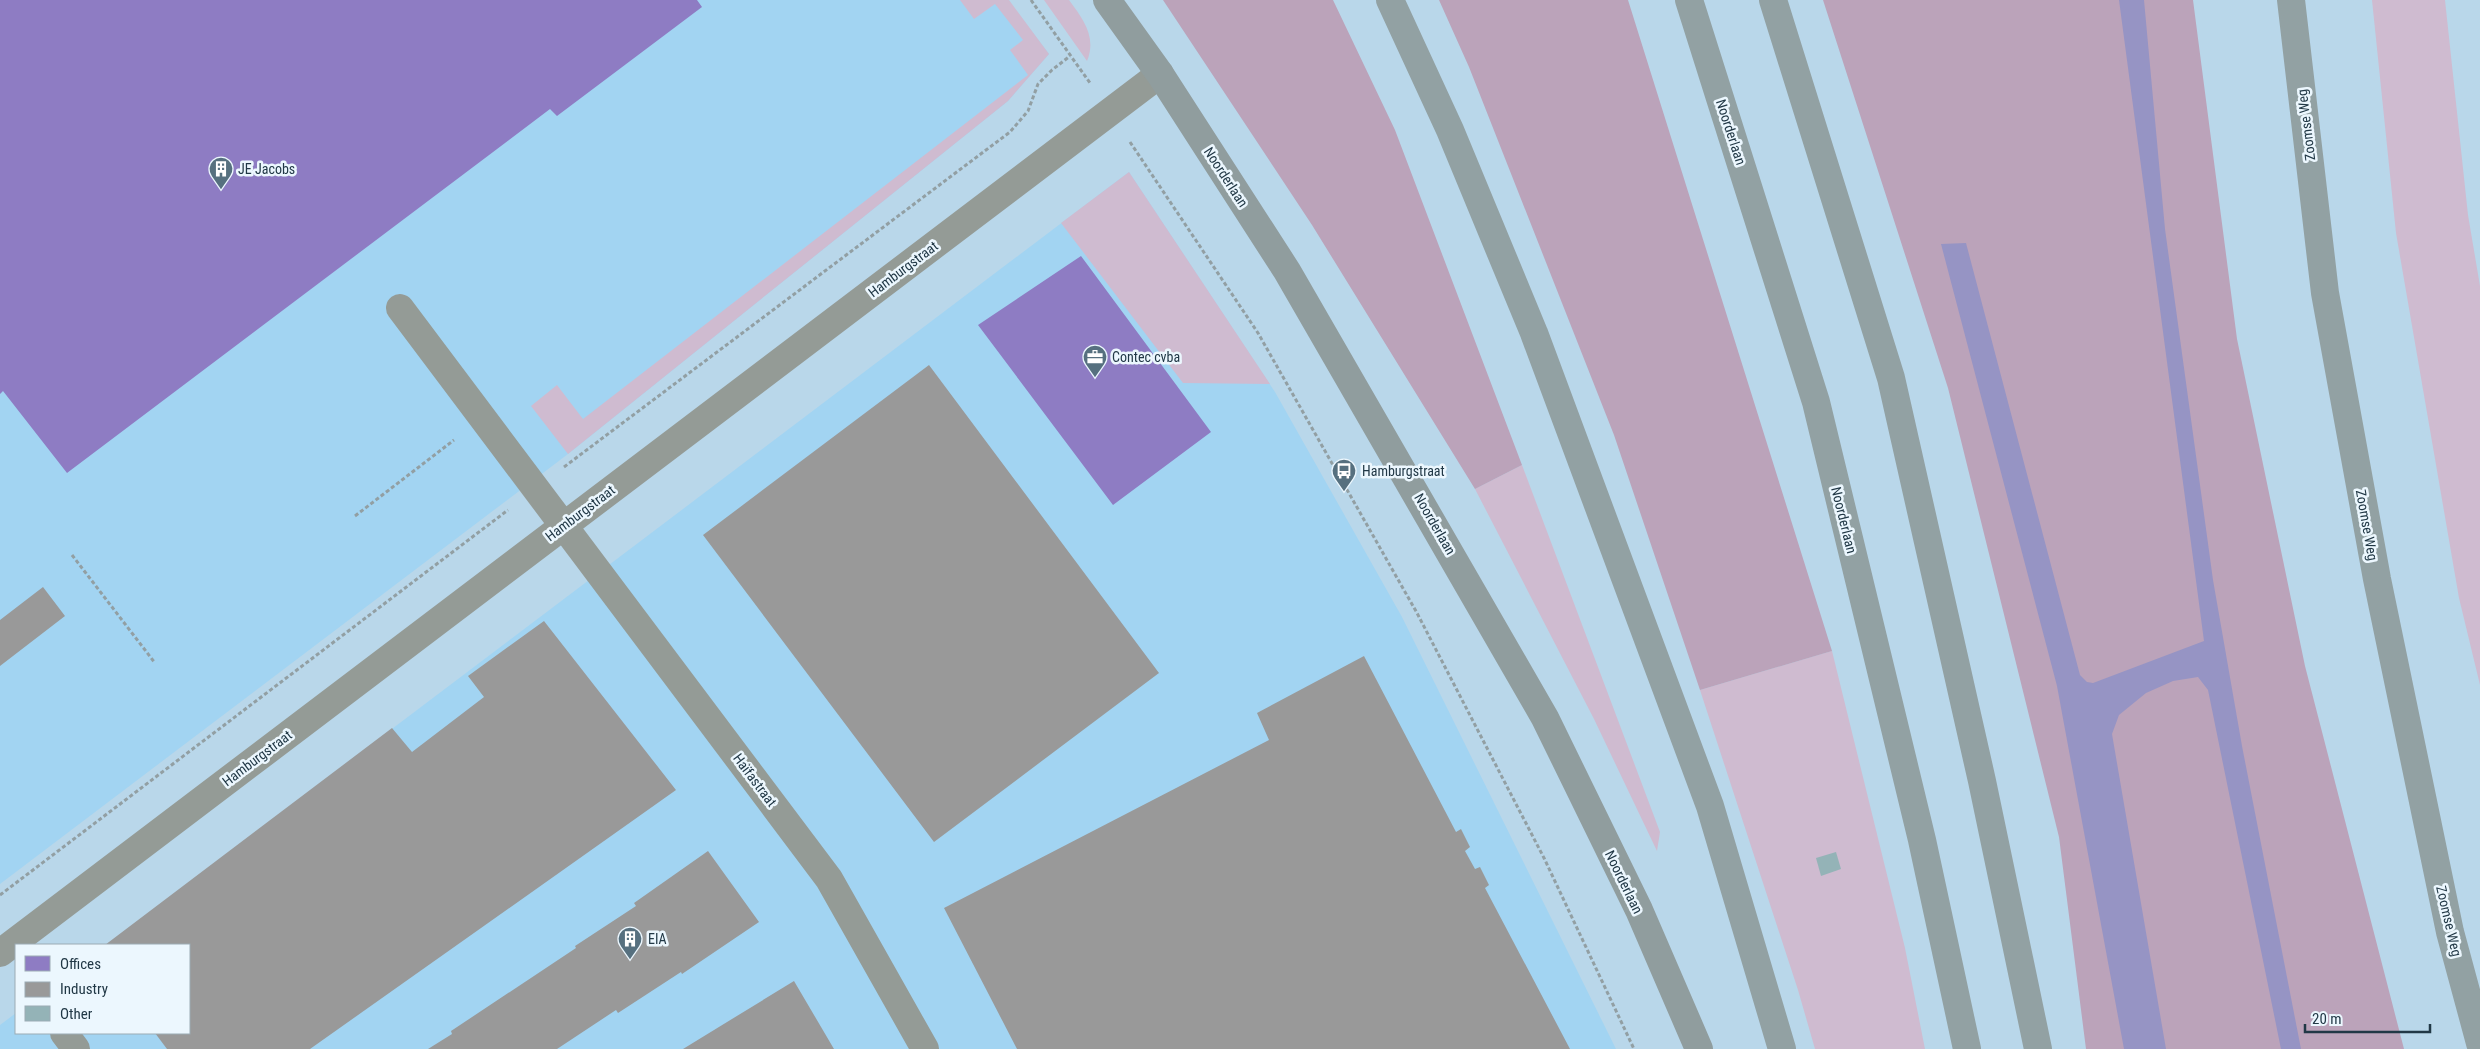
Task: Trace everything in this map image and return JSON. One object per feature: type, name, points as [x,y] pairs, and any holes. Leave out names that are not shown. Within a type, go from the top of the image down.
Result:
[{"type":"highway","points":[[1390,0],[1450,130],[1537,342],[1710,806],[1782,1049]]},
{"type":"highway","name":"Noorderlaan","points":[[1689,0],[1816,402],[1922,840],[1967,1049]]},
{"type":"highway","points":[[1773,0],[1891,378],[1982,781],[2038,1049]]},
{"type":"highway","name":"Zoomse Weg","points":[[2291,0],[2325,293],[2375,570],[2450,932],[2480,1043]]},
{"type":"main road","name":"Noorderlaan","points":[[1107,0],[1160,74],[1287,271],[1546,718],[1639,910],[1699,1049]]},
{"type":"street","name":"Hamburgstraat","points":[[21,944],[564,525],[1160,74]]},
{"type":"street","name":"Haïfastraat","points":[[400,308],[829,879],[924,1049]]},
{"type":"street","points":[[65,1034],[76,1049]]},
{"type":"path","points":[[1031,0],[1110,113],[1258,333],[1417,612],[1544,858],[1634,1049]]},
{"type":"path","points":[[355,516],[482,418]]},
{"type":"path","points":[[72,555],[155,663]]},
{"type":"shaded area","points":[[0,0],[1008,0],[1049,54],[1008,101],[568,454],[0,884]]},
{"type":"shaded area","points":[[960,0],[1009,0],[1049,54],[1008,101],[568,454],[531,406],[557,385],[583,419],[1028,75],[1010,50],[1023,40],[995,4],[974,19]]},
{"type":"shaded area","points":[[1044,0],[1069,0],[1074,7],[1083,21],[1089,36],[1090,52],[1087,61]]},
{"type":"shaded area","points":[[1163,0],[1333,0],[1395,130],[1522,465],[1475,489],[1312,225]]},
{"type":"shaded area","points":[[1439,0],[1628,0],[1832,651],[1700,690],[1614,435],[1469,67]]},
{"type":"shaded area","points":[[1823,0],[2193,0],[2237,339],[2305,666],[2404,1049],[2086,1049],[2059,837],[1948,388]]},
{"type":"shaded area","points":[[2119,0],[2144,0],[2165,229],[2213,580],[2242,746],[2301,1049],[2281,1049],[2208,690],[2198,677],[2173,681],[2146,693],[2119,715],[2112,734],[2166,1049],[2124,1049],[2057,686],[1941,244],[1966,243],[2080,675],[2087,682],[2093,683],[2204,641]]},
{"type":"shaded area","points":[[2372,0],[2445,0],[2468,215],[2480,286],[2480,685],[2459,598],[2396,233]]},
{"type":"shaded area","points":[[1129,172],[1275,392],[1402,617],[1616,1049],[0,1049],[0,1025],[15,1014],[15,1034],[190,1034],[190,944],[107,944]]},
{"type":"shaded area","points":[[1129,172],[1270,384],[1183,383],[1061,223]]},
{"type":"shaded area","points":[[1522,465],[1660,832],[1657,851],[1594,719],[1475,489]]},
{"type":"shaded area","points":[[1832,651],[1905,948],[1925,1049],[1815,1049],[1798,990],[1700,690]]},
{"type":"building: Offices","name":"JE Jacobs","points":[[0,0],[697,0],[702,7],[557,116],[550,109],[67,473],[3,391],[0,394]]},
{"type":"building: Offices","name":"Contec cvba","points":[[1081,256],[1211,432],[1113,505],[978,325]]},
{"type":"building: Industry","points":[[929,365],[1159,673],[934,842],[703,535]]},
{"type":"building: Industry","points":[[43,587],[65,616],[0,666],[0,620]]},
{"type":"building: Industry","points":[[544,621],[676,790],[310,1049],[167,1049],[156,1034],[190,1034],[190,944],[106,944],[392,728],[412,752],[484,697],[468,676]]},
{"type":"building: Industry","points":[[1364,656],[1456,832],[1461,829],[1470,847],[1465,851],[1475,869],[1480,867],[1489,885],[1485,888],[1570,1049],[1017,1049],[944,908],[1269,740],[1257,713]]},
{"type":"building: Industry","name":"EIA","points":[[708,851],[759,922],[682,974],[681,972],[618,1013],[616,1010],[557,1049],[428,1049],[452,1034],[451,1031],[636,906],[634,903]]},
{"type":"building: Industry","points":[[794,981],[834,1049],[683,1049]]},
{"type":"building: Other","points":[[1836,852],[1841,869],[1821,876],[1816,858]]},
{"type":"place","name":"JE Jacobs","points":[[221,190]]},
{"type":"place","name":"Contec cvba","points":[[1095,378]]},
{"type":"place","name":"Hamburgstraat","points":[[1344,492]]},
{"type":"place","name":"EIA","points":[[630,960]]}]
